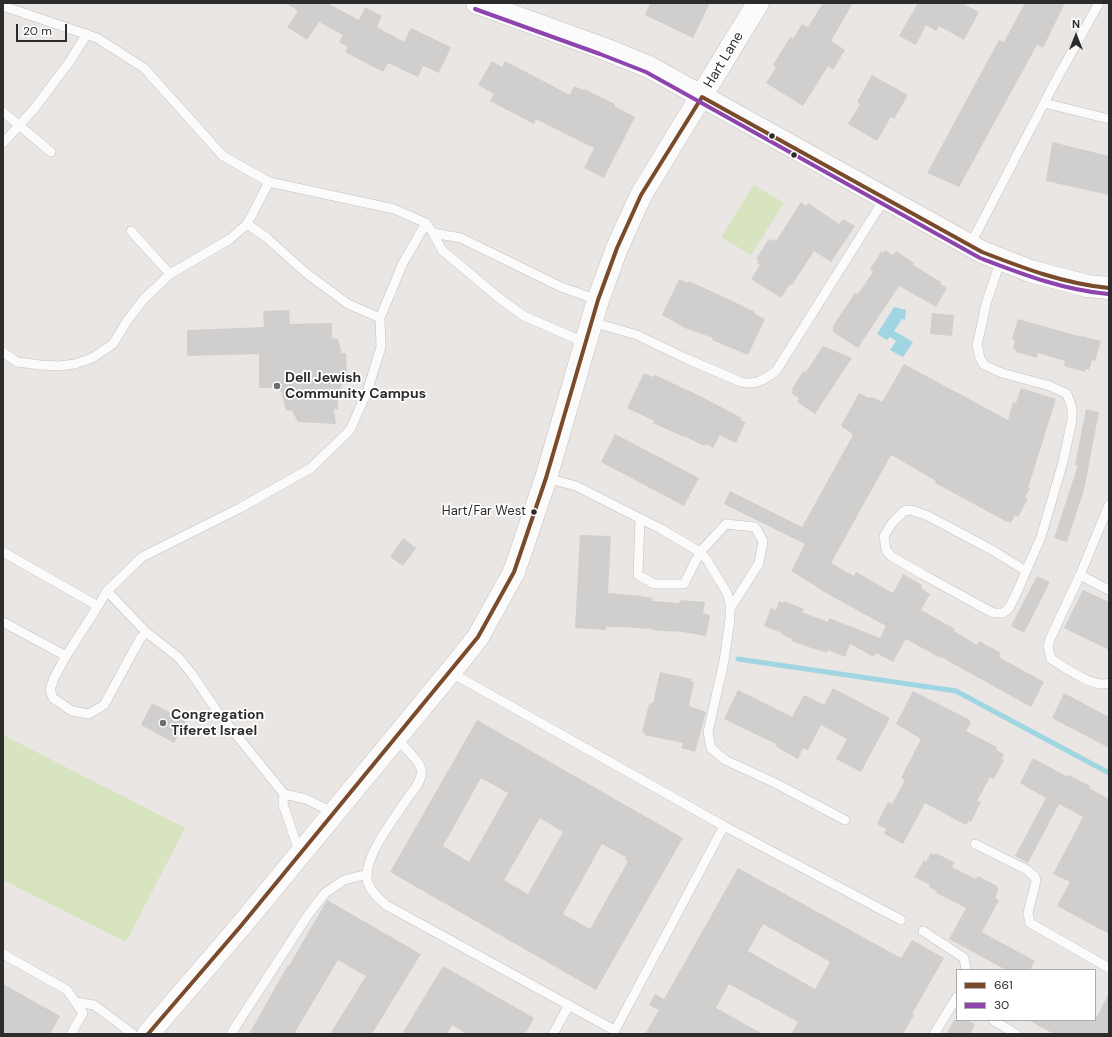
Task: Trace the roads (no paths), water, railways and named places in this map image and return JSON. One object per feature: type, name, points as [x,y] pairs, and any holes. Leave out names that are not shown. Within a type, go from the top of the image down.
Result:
[{"type":"street","points":[[477,3],[602,48],[649,67],[970,245],[1001,259],[1030,272],[1087,286],[1109,288]]},
{"type":"street","name":"Hart Lane","points":[[148,1034],[240,927],[478,637],[514,572],[546,478],[598,300],[617,248],[641,195],[758,3]]},
{"type":"lane","points":[[970,245],[1098,3]]},
{"type":"lane","points":[[3,6],[97,38],[144,68],[223,156],[269,182],[394,209],[426,223],[442,250],[499,298],[524,316],[586,343]]},
{"type":"lane","points":[[3,143],[34,109],[70,61],[87,34]]},
{"type":"lane","points":[[1044,103],[1109,119]]},
{"type":"lane","points":[[3,112],[51,152]]},
{"type":"lane","points":[[3,352],[17,362],[40,365],[75,364],[92,358],[113,344],[127,321],[143,300],[170,274],[230,239],[247,224],[269,182]]},
{"type":"lane","points":[[592,322],[637,335],[687,359],[741,382],[748,384],[765,379],[776,371],[885,198]]},
{"type":"lane","points":[[146,632],[140,639],[104,705],[89,714],[72,711],[52,698],[50,690],[54,678],[107,591],[142,557],[240,508],[311,468],[350,430],[367,392],[381,347],[380,318],[403,263],[426,223]]},
{"type":"lane","points":[[247,224],[267,238],[306,273],[348,304],[380,318]]},
{"type":"lane","points":[[131,231],[170,274]]},
{"type":"lane","points":[[433,233],[461,238],[561,287],[598,300]]},
{"type":"lane","points":[[1001,259],[986,304],[977,345],[980,358],[984,364],[1002,373],[1050,386],[1067,394],[1072,408],[1072,420],[1063,462],[1041,537],[1026,571],[1009,608],[1003,613],[993,613],[891,556],[886,550],[884,536],[896,519],[904,511],[911,510],[928,516],[992,550],[1026,571]]},
{"type":"lane","points":[[546,478],[576,486],[660,529],[700,552],[707,560],[727,593],[730,608],[730,619],[724,661],[708,732],[711,748],[725,760],[775,783],[845,820]]},
{"type":"lane","points":[[1109,505],[1048,646],[1051,659],[1072,672],[1097,684],[1109,683]]},
{"type":"lane","points":[[640,519],[638,575],[654,584],[684,584],[700,552],[726,524],[755,527],[763,541],[760,563],[730,608]]},
{"type":"lane","points":[[3,552],[98,606]]},
{"type":"lane","points":[[1080,575],[1109,590]]},
{"type":"lane","points":[[107,591],[146,632],[178,657],[192,674],[217,711],[284,794],[306,798],[334,813]]},
{"type":"lane","points":[[3,622],[66,656]]},
{"type":"lane","points":[[450,672],[724,826],[901,920]]},
{"type":"lane","points":[[396,738],[417,760],[421,767],[421,774],[418,784],[386,831],[370,858],[368,882],[373,893],[386,904],[569,1005],[613,1032],[724,826]]},
{"type":"lane","points":[[284,794],[283,804],[300,854]]},
{"type":"lane","points":[[975,844],[1027,870],[1036,877],[1028,913],[1030,923],[1109,968]]},
{"type":"lane","points":[[232,1032],[308,915],[325,893],[344,880],[368,874]]},
{"type":"lane","points":[[923,931],[964,958],[966,969]]},
{"type":"lane","points":[[3,954],[67,990],[83,1013],[71,1034]]},
{"type":"lane","points":[[934,1034],[956,999]]},
{"type":"lane","points":[[75,1002],[94,1005],[132,1034]]},
{"type":"lane","points":[[553,1034],[569,1005]]},
{"type":"lane","points":[[995,1021],[1016,1034]]},
{"type":"water","points":[[894,307],[906,310],[905,320],[902,319],[894,331],[913,342],[903,357],[890,350],[896,341],[890,337],[887,340],[877,334]]},
{"type":"waterway","points":[[738,659],[956,691],[1109,773]]},
{"type":"place","name":"Dell Jewish Community Campus","points":[[277,386]]},
{"type":"place","name":"Hart/Far West","points":[[534,512]]},
{"type":"place","name":"Congregation Tiferet Israel","points":[[163,723]]}]
